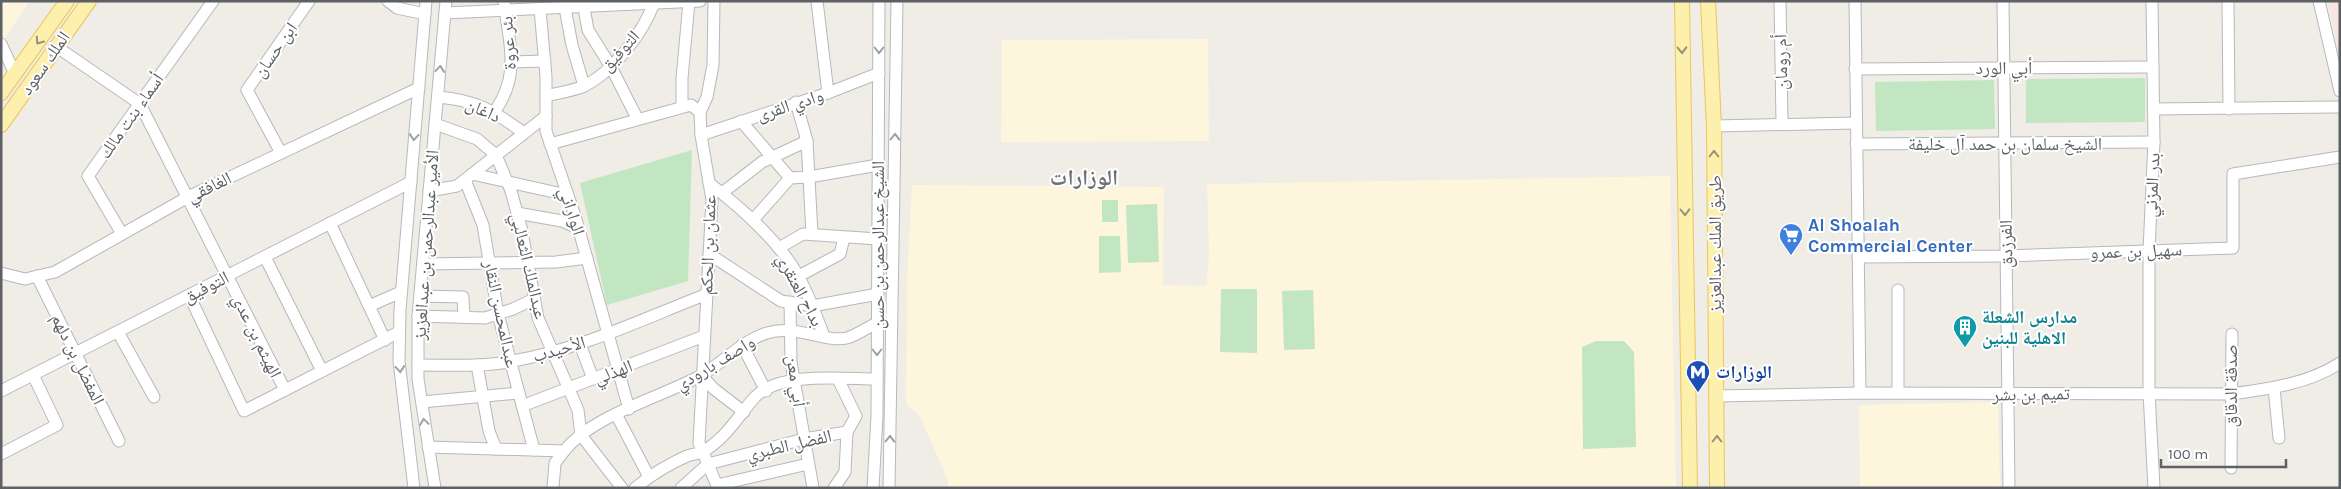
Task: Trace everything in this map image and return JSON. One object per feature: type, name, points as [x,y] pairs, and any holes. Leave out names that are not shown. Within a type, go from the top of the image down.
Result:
[{"type":"main road","name":"الملك سعود","points":[[1,93],[67,1]]},
{"type":"main road","name":"الملك سعود","points":[[1,125],[89,1]]},
{"type":"main road","name":"طريق الملك عبدالعزيز","points":[[1682,1],[1690,488]]},
{"type":"main road","name":"طريق الملك عبدالعزيز","points":[[1708,1],[1714,126],[1717,488]]},
{"type":"street","name":"أسماء بنت مالك","points":[[122,234],[88,176],[213,1]]},
{"type":"street","name":"ابن حسان","points":[[281,153],[247,90],[309,1]]},
{"type":"street","points":[[388,1],[397,8],[425,14]]},
{"type":"street","name":"الأمير عبدالرحمن بن عبدالعزيز","points":[[414,488],[401,381],[400,332],[426,1]]},
{"type":"street","name":"الأمير عبدالرحمن بن عبدالعزيز","points":[[435,488],[418,364],[418,316],[446,1]]},
{"type":"street","points":[[445,13],[505,6],[540,9],[584,8],[700,1]]},
{"type":"street","name":"عثمان بن الحكم","points":[[714,1],[713,65],[707,97],[700,112],[701,135],[712,200],[701,375],[699,443],[717,486]]},
{"type":"street","points":[[817,1],[828,93]]},
{"type":"street","name":"الشيخ عبدالرحمن بن حسن","points":[[873,488],[877,416],[880,1]]},
{"type":"street","name":"الشيخ عبدالرحمن بن حسن","points":[[889,488],[897,1]]},
{"type":"street","name":"أم رومان","points":[[1780,1],[1782,123]]},
{"type":"street","points":[[1855,1],[1860,393]]},
{"type":"street","name":"الفرزدق","points":[[2003,1],[2008,488]]},
{"type":"street","name":"بدر المزني","points":[[2152,1],[2154,142],[2149,250],[2149,392],[2154,488]]},
{"type":"street","points":[[2228,1],[2229,109]]},
{"type":"street","points":[[2319,1],[2340,91]]},
{"type":"street","points":[[682,107],[682,78],[689,2]]},
{"type":"street","name":"التوفيق","points":[[546,96],[584,86],[611,67],[647,21],[654,4]]},
{"type":"street","name":"بئر عروة","points":[[495,111],[506,96],[511,78],[505,6]]},
{"type":"street","points":[[565,8],[572,45],[584,86]]},
{"type":"street","points":[[584,8],[588,30],[611,67],[637,118]]},
{"type":"street","name":"الواراني","points":[[540,9],[545,61],[546,132],[587,258],[629,410]]},
{"type":"street","points":[[1,44],[16,74]]},
{"type":"street","name":"الهيثم بن عدي","points":[[57,47],[140,104],[285,390]]},
{"type":"street","points":[[511,62],[545,61]]},
{"type":"street","name":"أبي الورد","points":[[1855,69],[2153,67]]},
{"type":"street","name":"وادي القرى","points":[[701,135],[796,102],[828,93],[879,73]]},
{"type":"street","name":"الغافقي","points":[[1,273],[25,279],[55,272],[188,197],[419,88]]},
{"type":"street","name":"داغان","points":[[438,97],[456,98],[495,111],[524,133]]},
{"type":"street","points":[[796,102],[807,141],[812,234]]},
{"type":"street","points":[[550,144],[637,118],[691,105],[700,112]]},
{"type":"street","points":[[2153,109],[2340,107]]},
{"type":"street","points":[[429,191],[457,186],[546,116]]},
{"type":"street","points":[[741,121],[790,178]]},
{"type":"street","points":[[1714,126],[1782,123],[1856,123]]},
{"type":"street","name":"عبدالملك الثعالبي","points":[[435,124],[477,139],[496,155],[517,213],[538,318],[555,353],[567,388],[578,410],[581,435]]},
{"type":"street","points":[[722,193],[762,162],[807,141]]},
{"type":"street","name":"الشيخ سلمان بن حمد آل خليفة","points":[[1856,144],[2154,142]]},
{"type":"street","name":"سهيل بن عمرو","points":[[1858,257],[2006,256],[2233,248],[2233,174],[2340,157]]},
{"type":"street","points":[[753,220],[790,178],[809,177],[878,165]]},
{"type":"street","points":[[468,177],[567,194]]},
{"type":"street","name":"عبدالمحسن النقار","points":[[468,177],[483,225],[498,314],[534,450]]},
{"type":"street","name":"التوفيق","points":[[1,392],[411,182]]},
{"type":"street","name":"بداح العنقري","points":[[709,183],[753,220],[787,258],[812,306],[824,336]]},
{"type":"street","points":[[517,213],[562,221],[578,228]]},
{"type":"street","points":[[330,223],[385,340]]},
{"type":"street","points":[[778,248],[804,234],[878,240]]},
{"type":"street","points":[[797,277],[840,254],[844,238]]},
{"type":"street","points":[[709,254],[781,301],[812,306],[878,294]]},
{"type":"street","points":[[264,257],[322,371]]},
{"type":"street","points":[[423,264],[526,262],[587,258]]},
{"type":"street","name":"المفضل بن دلهم","points":[[37,276],[119,441]]},
{"type":"street","points":[[1898,290],[1898,393]]},
{"type":"street","points":[[369,306],[402,292]]},
{"type":"street","name":"الأحيدب","points":[[418,364],[477,365],[511,362],[555,353],[707,294]]},
{"type":"street","points":[[189,295],[244,411],[400,332]]},
{"type":"street","points":[[420,296],[463,297],[464,317]]},
{"type":"street","points":[[418,316],[485,318],[534,299]]},
{"type":"street","name":"أبي معن","points":[[790,302],[794,378],[813,488]]},
{"type":"street","name":"واصف بارودي","points":[[552,488],[555,463],[564,451],[581,435],[600,421],[629,410],[701,375],[742,345],[768,333],[791,330],[846,338],[878,323]]},
{"type":"street","points":[[118,332],[154,397]]},
{"type":"street","name":"صدقة الدقاق","points":[[2231,468],[2232,334]]},
{"type":"street","name":"الهذلي","points":[[522,406],[704,336]]},
{"type":"street","points":[[580,344],[593,379]]},
{"type":"street","points":[[742,345],[766,391]]},
{"type":"street","name":"تميم بن بشر","points":[[1716,396],[1860,393],[2008,395],[2149,392],[2231,394],[2274,388],[2324,373],[2340,363]]},
{"type":"street","points":[[477,365],[485,398],[489,431],[496,449]]},
{"type":"street","points":[[1,454],[57,425],[33,375]]},
{"type":"street","points":[[701,375],[714,389],[744,412]]},
{"type":"street","points":[[635,488],[649,477],[687,456],[702,452],[733,427],[757,396],[794,378],[877,379]]},
{"type":"street","points":[[838,379],[856,416],[877,416]]},
{"type":"street","points":[[2274,388],[2278,438]]},
{"type":"street","points":[[422,402],[485,398],[519,393]]},
{"type":"street","points":[[616,414],[649,477]]},
{"type":"street","name":"الفضل الطبري","points":[[681,488],[708,464],[804,439],[847,432],[856,416]]},
{"type":"street","points":[[834,488],[845,472],[847,432]]},
{"type":"street","points":[[581,435],[622,488]]},
{"type":"street","points":[[428,447],[564,451]]},
{"type":"street","points":[[717,486],[808,464]]},
{"type":"shaded area","points":[[1,1],[30,1],[1,44]]},
{"type":"shaded area","points":[[2329,1],[2340,1],[2340,54],[2332,16]]},
{"type":"shaded area","points":[[1208,39],[1209,141],[1001,142],[1002,40]]},
{"type":"shaded area","points":[[1670,176],[1676,488],[948,488],[948,480],[920,417],[906,403],[907,279],[912,185],[1164,187],[1163,285],[1206,286],[1209,256],[1207,184]]},
{"type":"shaded area","points":[[1998,402],[2000,488],[1860,488],[1859,405]]},
{"type":"green space","points":[[2145,78],[2145,122],[2026,123],[2026,79]]},
{"type":"green space","points":[[1994,80],[1995,129],[1876,131],[1875,82]]},
{"type":"green space","points":[[692,150],[688,281],[607,305],[580,183]]},
{"type":"green space","points":[[1102,200],[1118,200],[1118,222],[1102,222]]},
{"type":"green space","points":[[1157,204],[1159,262],[1128,263],[1126,205]]},
{"type":"green space","points":[[1099,236],[1120,236],[1121,272],[1099,273]]},
{"type":"green space","points":[[1221,289],[1257,289],[1257,353],[1220,352]]},
{"type":"green space","points":[[1313,290],[1315,349],[1284,350],[1282,291]]},
{"type":"green space","points":[[1596,341],[1624,341],[1634,352],[1636,447],[1583,449],[1582,347]]},
{"type":"place","name":"Al Shoalah Commercial Center","points":[[1791,256]]},
{"type":"place","name":"مدارس الشعلة الاهلية للبنين","points":[[1965,348]]},
{"type":"place","name":"الوزارات","points":[[1698,393]]},
{"type":"district","name":"الوزارات","points":[[1084,177]]}]
